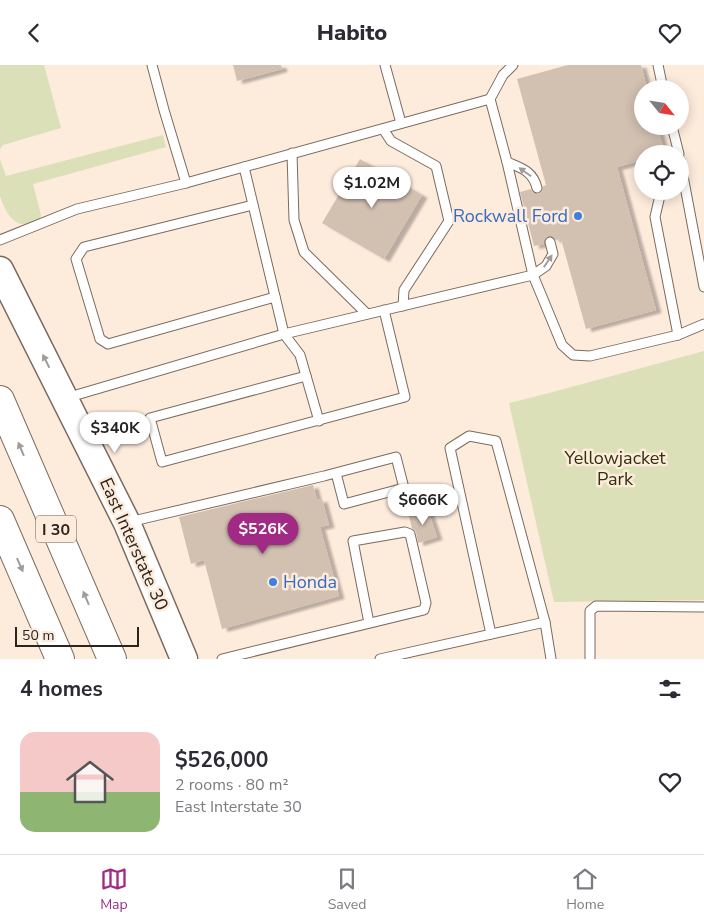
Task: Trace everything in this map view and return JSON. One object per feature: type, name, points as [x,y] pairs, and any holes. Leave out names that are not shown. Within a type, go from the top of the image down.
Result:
[{"type":"highway","name":"I 30","points":[[0,400],[112,659]]},
{"type":"highway","name":"I 30","points":[[0,520],[60,659]]},
{"type":"main road","name":"East Interstate 30","points":[[0,270],[127,523],[184,659]]},
{"type":"lane","points":[[152,65],[186,183]]},
{"type":"lane","points":[[385,65],[401,123]]},
{"type":"lane","points":[[513,65],[503,75],[490,99],[507,162],[533,275],[562,345],[573,355],[590,356],[678,335],[704,324]]},
{"type":"lane","points":[[658,65],[661,80]]},
{"type":"lane","points":[[0,240],[77,209],[186,183],[490,99]]},
{"type":"lane","points":[[383,129],[392,141],[436,167],[449,221],[404,291],[403,306]]},
{"type":"lane","points":[[292,153],[294,220],[304,252],[367,314]]},
{"type":"lane","points":[[507,162],[529,172],[536,181],[537,187]]},
{"type":"lane","points":[[244,167],[284,334],[300,355],[319,421]]},
{"type":"lane","points":[[659,200],[655,217],[678,335]]},
{"type":"lane","points":[[686,200],[704,287]]},
{"type":"lane","points":[[253,205],[84,247],[76,259],[100,339],[108,344],[275,297]]},
{"type":"lane","points":[[64,398],[284,334],[533,275],[546,266],[553,254],[550,242]]},
{"type":"lane","points":[[306,375],[150,418],[162,462],[405,397],[384,310]]},
{"type":"lane","points":[[491,634],[450,448],[469,436],[496,441],[545,622],[551,659]]},
{"type":"lane","points":[[127,523],[396,457],[404,488],[344,504],[336,473]]},
{"type":"lane","points":[[222,659],[424,610],[426,603],[410,534],[405,531],[353,541],[369,623]]},
{"type":"lane","points":[[590,659],[590,611],[596,606],[704,607]]},
{"type":"lane","points":[[380,659],[545,622]]},
{"type":"green space","points":[[0,65],[44,65],[61,128],[3,145],[0,149]]},
{"type":"green space","points":[[163,135],[166,147],[33,184],[41,215],[40,218],[27,224],[20,224],[12,219],[3,205],[0,196],[0,159],[6,176]]},
{"type":"green space","name":"Yellowjacket Park","points":[[704,351],[704,600],[554,602],[509,403]]},
{"type":"building","points":[[233,65],[281,65],[282,69],[237,81]]},
{"type":"building","name":"Rockwall Ford","points":[[568,65],[641,65],[645,80],[634,80],[634,135],[660,135],[662,145],[634,145],[634,162],[617,167],[656,310],[586,329],[561,239],[556,240],[552,236],[548,236],[544,240],[544,244],[534,246],[520,192],[531,189],[533,193],[538,194],[542,192],[543,186],[546,185],[517,79]]},
{"type":"building","points":[[360,159],[422,195],[384,259],[322,223]]},
{"type":"building","points":[[313,485],[317,500],[322,499],[329,525],[320,527],[339,596],[222,629],[204,560],[191,564],[179,517]]},
{"type":"building","points":[[428,510],[437,537],[418,543],[416,532],[412,528],[409,516]]},
{"type":"place","name":"Rockwall Ford","points":[[578,216]]},
{"type":"place","name":"Honda","points":[[273,582]]}]
